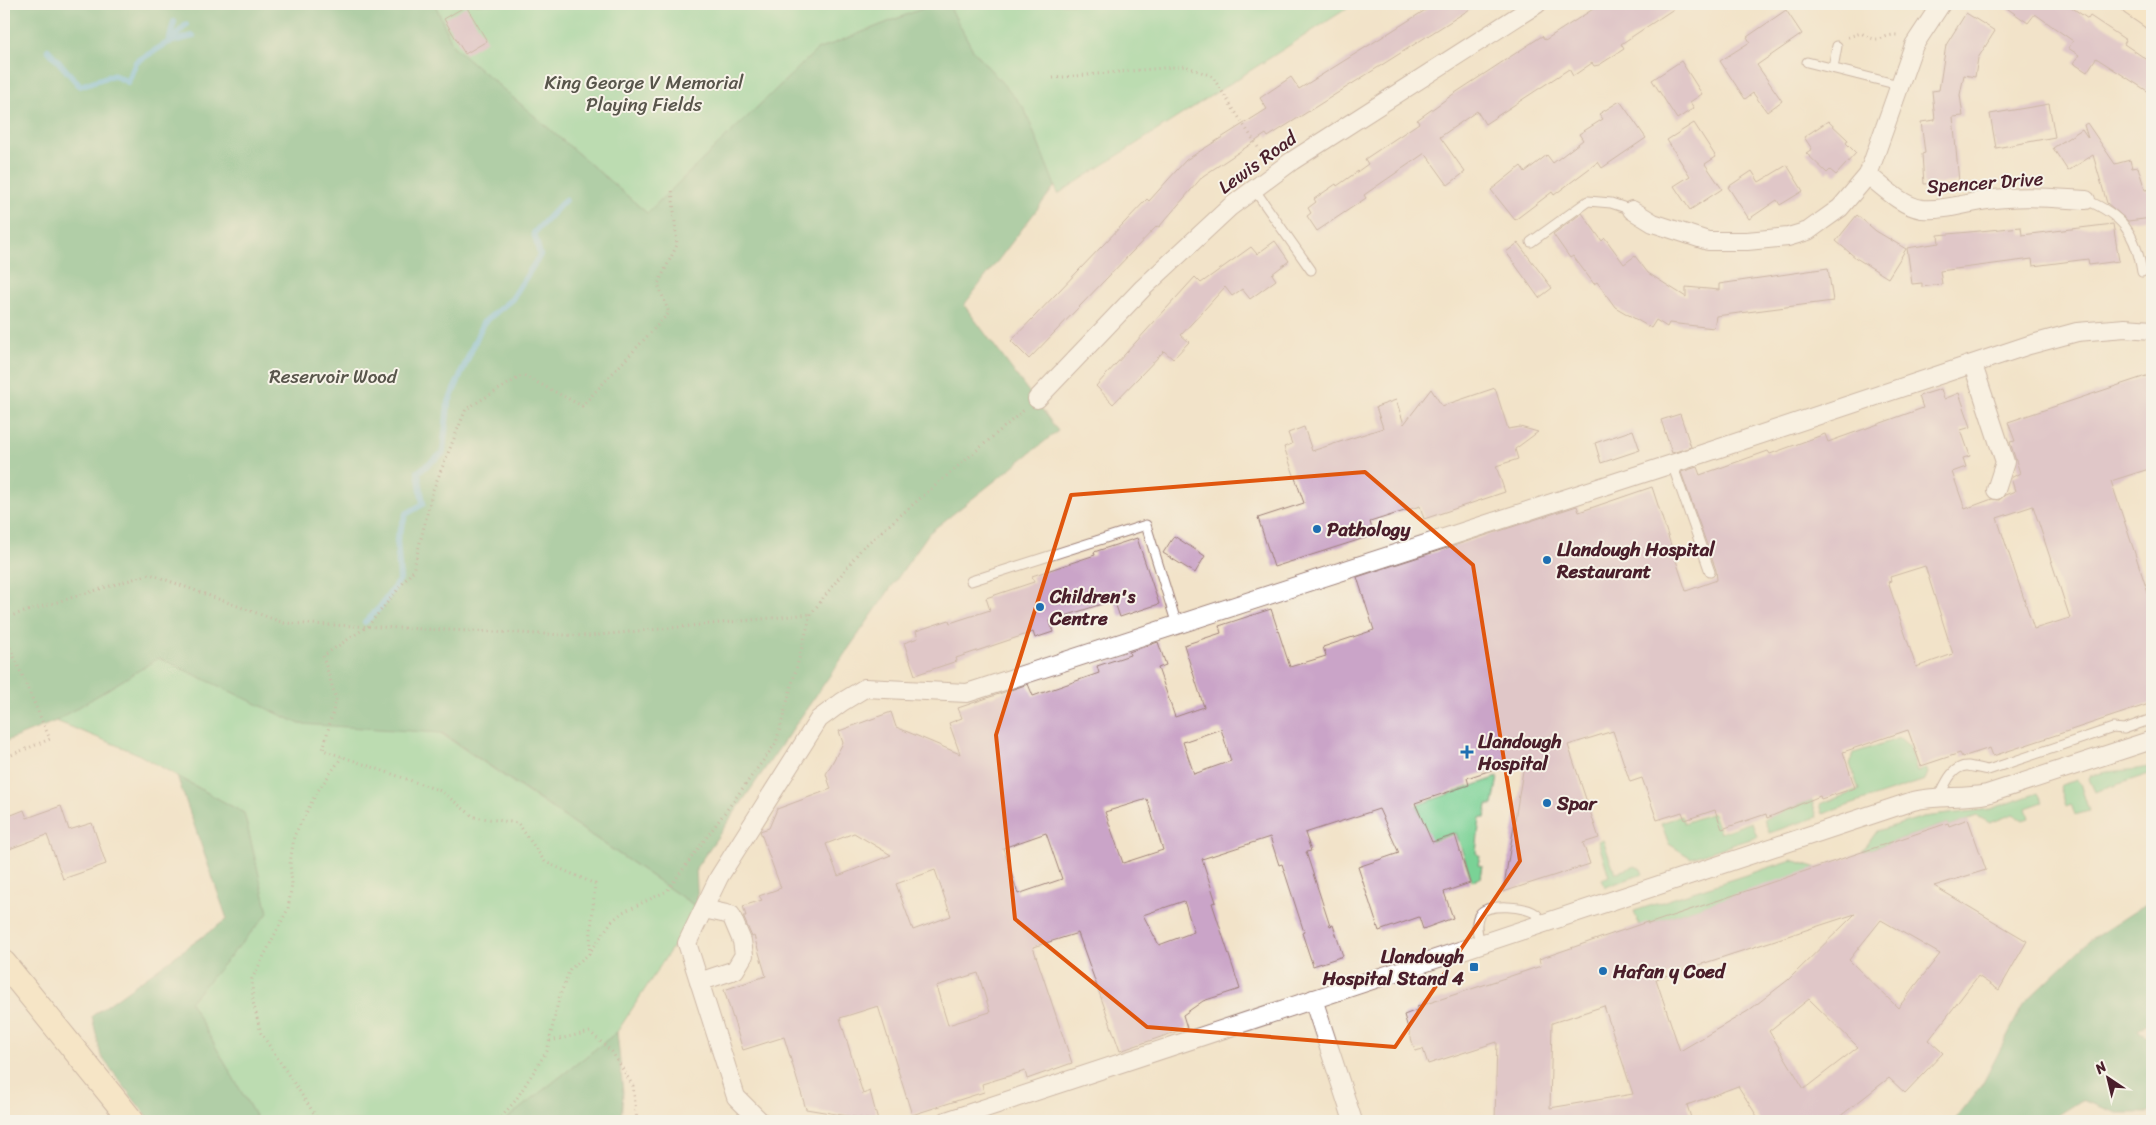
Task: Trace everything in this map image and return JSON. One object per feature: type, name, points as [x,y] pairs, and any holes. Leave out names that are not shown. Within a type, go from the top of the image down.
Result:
[{"type":"street","points":[[1632,210],[1653,223],[1708,241],[1788,237],[1808,231],[1833,213],[1851,196],[1868,175],[1914,45],[1941,4]]},
{"type":"street","points":[[2133,4],[2152,17]]},
{"type":"street","name":"Lewis Road","points":[[1037,399],[1143,288],[1230,207],[1275,173],[1527,6]]},
{"type":"street","name":"Spencer Drive","points":[[1868,175],[1906,203],[1922,209],[2032,196],[2086,200]]},
{"type":"street","points":[[760,1121],[736,1097],[687,943],[719,877],[819,719],[842,702],[866,688],[968,693],[1672,464],[2029,345],[2077,332],[2125,328],[2152,330]]},
{"type":"street","points":[[1973,365],[2005,462],[1996,490]]},
{"type":"street","points":[[946,1121],[1913,802],[1939,797],[1987,794],[2152,740]]},
{"type":"street","points":[[699,982],[735,970],[744,954],[742,940],[731,915],[704,909]]},
{"type":"street","points":[[4,963],[132,1121]]},
{"type":"street","points":[[1313,999],[1353,1121]]},
{"type":"lane","points":[[1833,68],[1840,44]]},
{"type":"lane","points":[[1807,62],[1899,85]]},
{"type":"lane","points":[[1254,189],[1311,270]]},
{"type":"lane","points":[[2086,200],[2113,213],[2124,226],[2140,256],[2142,272]]},
{"type":"lane","points":[[1531,242],[1588,201],[1611,204],[1632,210]]},
{"type":"lane","points":[[1672,464],[1710,572]]},
{"type":"lane","points":[[971,581],[1146,525],[1177,625]]},
{"type":"lane","points":[[1939,797],[1948,778],[1956,770],[1966,766],[1988,770],[2113,728],[2124,729],[2152,720]]},
{"type":"lane","points":[[1480,944],[1478,922],[1480,914],[1488,907],[1530,910],[1538,915],[1541,924]]},
{"type":"path","points":[[1840,44],[1850,35],[1861,33],[1872,40],[1883,40],[1892,35],[1918,38]]},
{"type":"path","points":[[1053,78],[1185,66],[1212,76],[1275,173]]},
{"type":"path","points":[[589,954],[595,884],[545,862],[518,823],[474,817],[441,791],[323,750],[336,699],[323,656],[368,626],[413,571],[433,490],[466,409],[523,375],[582,406],[670,313],[658,284],[676,245],[672,189]]},
{"type":"path","points":[[498,1121],[537,1068],[547,1051],[559,998],[570,969],[589,954],[611,922],[623,912],[667,891],[776,742],[811,614],[862,548],[1037,399]]},
{"type":"path","points":[[4,618],[150,574],[284,623],[590,636],[811,614]]},
{"type":"path","points":[[4,634],[50,740],[4,758]]},
{"type":"path","points":[[319,1121],[261,1032],[253,1002],[252,980],[288,909],[292,884],[290,864],[294,836],[317,792],[342,757]]},
{"type":"path","points":[[550,1041],[590,1032],[612,1052],[633,1086],[637,1121]]},
{"type":"highlighted area","points":[[1365,472],[1473,565],[1520,861],[1395,1047],[1147,1027],[1015,919],[996,735],[1071,495]]},
{"type":"green space","name":"Reservoir Wood","points":[[4,4],[435,4],[453,46],[647,213],[817,50],[934,4],[948,4],[973,50],[1024,108],[1055,186],[964,305],[1058,431],[929,533],[696,868],[698,908],[442,733],[300,724],[159,658],[56,721],[4,742],[4,711],[6,710],[4,703]]},
{"type":"green space","name":"King George V Memorial Playing Fields","points":[[435,4],[934,4],[817,50],[647,213],[453,46]]},
{"type":"green space","points":[[948,4],[1354,4],[1058,194],[1024,108],[973,50]]},
{"type":"green space","points":[[159,658],[300,724],[436,730],[698,908],[617,1032],[504,1121],[258,1121],[190,1002],[268,913],[244,813],[136,753],[56,721]]},
{"type":"green space","points":[[1900,738],[1910,747],[1917,771],[1926,768],[1928,773],[1925,780],[1823,814],[1820,804],[1859,790],[1850,764],[1854,753]]},
{"type":"green space","points":[[2152,766],[2152,773],[2095,792],[2089,779],[2090,776],[2098,774]]},
{"type":"green space","points":[[177,776],[244,813],[268,913],[190,1002],[258,1121],[150,1121],[101,1056],[92,1016],[227,919]]},
{"type":"green space","points":[[1498,777],[1493,805],[1487,805],[1485,818],[1480,818],[1476,853],[1480,856],[1478,865],[1482,866],[1480,878],[1472,881],[1456,833],[1426,843],[1417,805]]},
{"type":"green space","points":[[2077,780],[2080,783],[2089,811],[2075,815],[2071,804],[2066,806],[2060,788],[2061,785]]},
{"type":"green space","points":[[2038,793],[2043,802],[2026,808],[2029,818],[2023,820],[2013,814],[1990,823],[1977,816],[1949,826],[1948,823],[1862,852],[1877,831],[1923,817],[1990,809]]},
{"type":"green space","points":[[1812,800],[1817,817],[1769,833],[1764,819]]},
{"type":"green space","points":[[1713,813],[1720,833],[1752,822],[1757,837],[1691,858],[1669,844],[1661,823],[1681,816],[1684,823]]},
{"type":"green space","points":[[1603,840],[1615,873],[1635,866],[1641,869],[1643,874],[1605,887],[1602,879],[1609,876],[1598,841]]},
{"type":"green space","points":[[1792,860],[1818,868],[1648,924],[1639,925],[1634,911]]},
{"type":"green space","points":[[2152,900],[2152,1020],[2138,1030],[2152,1040],[2152,1111],[2148,1113],[2118,1113],[2081,1100],[2048,1121],[1954,1121],[1983,1083],[2024,1003],[2089,941]]},
{"type":"green space","points":[[617,1032],[623,1092],[621,1121],[504,1121]]},
{"type":"building","points":[[1435,4],[1478,4],[1268,137],[1266,134],[1203,176],[1159,227],[1157,226],[1029,359],[1011,341],[1147,199],[1149,201],[1186,160],[1267,109],[1260,98],[1291,77],[1299,89]]},
{"type":"building","points":[[1601,4],[1681,4],[1621,44],[1624,49],[1599,65],[1594,66],[1592,63],[1573,76],[1569,69],[1485,124],[1477,111],[1440,137],[1465,172],[1448,185],[1425,153],[1364,195],[1366,198],[1317,231],[1307,216],[1311,213],[1308,208],[1316,202],[1314,199],[1336,184],[1337,186],[1368,164],[1365,159],[1419,123],[1417,120],[1452,95],[1542,36],[1545,40]]},
{"type":"building","points":[[2001,4],[2067,4],[2088,19],[2090,16],[2126,40],[2124,44],[2152,63],[2152,94],[2096,58],[2087,72],[2073,63],[2079,55],[2068,48],[2073,41],[2035,14],[2028,23]]},
{"type":"building","points":[[466,6],[487,41],[465,54],[444,19]]},
{"type":"building","points":[[1786,10],[1802,34],[1757,65],[1782,101],[1767,112],[1753,93],[1745,99],[1720,61],[1750,42],[1747,37]]},
{"type":"building","points":[[1966,13],[1995,31],[1978,58],[1975,77],[1964,75],[1960,95],[1963,116],[1953,117],[1959,182],[1924,184],[1922,154],[1925,153],[1921,122],[1935,120],[1932,91],[1939,90],[1946,45]]},
{"type":"building","points":[[1681,61],[1702,94],[1690,102],[1694,108],[1677,119],[1652,80]]},
{"type":"building","points":[[1620,101],[1646,138],[1602,168],[1598,162],[1554,195],[1552,192],[1515,220],[1491,190],[1521,166],[1525,172],[1547,155],[1553,163],[1583,140],[1579,134],[1603,119],[1599,114]]},
{"type":"building","points":[[2049,104],[2055,137],[1996,148],[1990,114]]},
{"type":"building","points":[[1828,121],[1848,140],[1846,143],[1856,153],[1836,175],[1830,170],[1827,173],[1806,153],[1812,149],[1804,137]]},
{"type":"building","points":[[1694,123],[1716,157],[1705,164],[1722,189],[1690,210],[1674,186],[1690,176],[1667,140]]},
{"type":"building","points":[[2087,123],[2115,164],[2130,160],[2132,168],[2138,167],[2145,190],[2152,189],[2152,218],[2128,221],[2107,203],[2093,155],[2068,171],[2053,148],[2082,129],[2088,138],[2084,125]]},
{"type":"building","points":[[1787,165],[1803,191],[1780,205],[1777,200],[1749,219],[1728,187],[1752,171],[1759,182]]},
{"type":"building","points":[[1582,213],[1602,241],[1605,238],[1624,264],[1635,256],[1648,273],[1686,297],[1686,287],[1719,290],[1719,284],[1828,268],[1833,301],[1716,316],[1714,328],[1669,323],[1667,327],[1656,320],[1651,328],[1615,307],[1597,282],[1594,284],[1573,256],[1570,258],[1553,234]]},
{"type":"building","points":[[1857,215],[1876,231],[1906,249],[1888,278],[1856,258],[1836,241]]},
{"type":"building","points":[[2113,224],[2119,261],[2089,265],[2088,259],[2033,266],[2032,259],[1940,271],[1942,284],[1922,287],[1922,283],[1912,284],[1907,248],[1939,243],[1938,235],[2021,227],[2022,235]]},
{"type":"building","points":[[1275,241],[1289,261],[1272,274],[1276,280],[1250,299],[1242,289],[1232,296],[1225,287],[1181,335],[1189,342],[1173,359],[1164,351],[1113,404],[1096,386],[1195,277],[1201,283],[1251,247],[1257,254]]},
{"type":"building","points":[[1518,243],[1552,288],[1539,298],[1506,252]]},
{"type":"building","points":[[2152,374],[2152,468],[2111,481],[2149,596],[2152,595],[2152,703],[1993,756],[1990,748],[1962,757],[1960,753],[1921,766],[1908,730],[1843,752],[1855,788],[1821,799],[1820,796],[1767,818],[1766,814],[1722,829],[1715,810],[1685,820],[1682,812],[1657,820],[1642,778],[1630,782],[1613,731],[1568,745],[1599,838],[1583,843],[1590,864],[1503,892],[1525,759],[1467,778],[1469,785],[1415,803],[1432,842],[1455,835],[1470,883],[1444,892],[1453,918],[1423,929],[1419,917],[1379,931],[1358,867],[1399,853],[1379,809],[1305,833],[1311,851],[1306,852],[1330,926],[1333,925],[1343,956],[1313,966],[1282,864],[1279,865],[1270,837],[1202,859],[1216,902],[1212,903],[1240,989],[1203,1001],[1183,1015],[1187,1028],[1120,1051],[1078,933],[1033,947],[1072,1063],[1027,1079],[1025,1071],[982,1084],[984,1092],[912,1115],[878,1006],[840,1018],[863,1094],[870,1091],[878,1121],[806,1109],[784,1037],[743,1050],[724,990],[766,976],[754,936],[752,937],[743,916],[746,916],[743,906],[762,900],[759,896],[781,888],[760,831],[769,828],[777,809],[831,789],[826,774],[843,743],[839,731],[891,712],[896,727],[960,754],[949,723],[962,718],[958,708],[1028,684],[1033,696],[1099,673],[1097,666],[1130,655],[1129,652],[1158,642],[1166,665],[1158,668],[1175,717],[1204,707],[1184,645],[1221,633],[1219,626],[1271,609],[1290,667],[1326,656],[1323,647],[1374,630],[1357,577],[1577,506],[1579,512],[1652,487],[1686,591],[1717,580],[1716,570],[1681,472],[1697,467],[1700,475],[1768,451],[1770,454],[1825,434],[1828,442],[1923,408],[1919,396],[1941,389],[1944,399],[1959,393],[1971,427],[1961,430],[1970,456],[1963,458],[1966,467],[1952,472],[1965,509],[1992,499],[1999,500],[2015,491],[2011,478],[2020,473],[2010,442],[2015,441],[2008,422]],"holes":[[[2033,506],[2070,618],[2034,629],[1997,518]],[[1925,566],[1953,654],[1916,667],[1888,582],[1891,581],[1890,577]],[[1221,729],[1231,761],[1194,774],[1183,742]],[[1147,799],[1163,850],[1123,863],[1105,812]],[[854,833],[891,855],[838,876],[826,844]],[[1046,833],[1062,879],[1018,894],[1003,848]],[[935,870],[951,916],[913,930],[896,884]],[[1184,901],[1194,932],[1159,945],[1143,915]],[[978,973],[990,1012],[948,1025],[936,986]]]},
{"type":"building","points":[[1495,388],[1508,429],[1520,427],[1538,432],[1515,449],[1518,459],[1496,466],[1505,492],[1424,519],[1420,506],[1370,522],[1374,535],[1274,567],[1258,518],[1304,503],[1284,447],[1292,444],[1288,433],[1304,427],[1312,451],[1383,428],[1376,407],[1396,400],[1404,424],[1431,389],[1442,406]]},
{"type":"building","points":[[1680,414],[1691,447],[1672,453],[1661,420]]},
{"type":"building","points":[[1633,430],[1640,450],[1601,463],[1595,443]]},
{"type":"building","points":[[1174,536],[1205,556],[1195,573],[1163,553]]},
{"type":"building","name":"Children's Centre","points":[[1137,538],[1159,604],[1120,617],[1114,600],[1050,621],[1053,632],[1035,638],[1033,632],[956,658],[957,661],[915,675],[904,643],[918,638],[916,631],[949,620],[950,623],[990,610],[986,598],[1034,582],[1032,576],[1095,555],[1094,552]]},
{"type":"building","points":[[61,806],[69,830],[92,823],[106,864],[63,879],[47,835],[4,851],[4,818],[24,810],[27,818]]},
{"type":"building","name":"Hafan y Coed","points":[[1968,819],[1986,870],[1934,886],[2027,941],[1999,990],[1978,976],[1929,1040],[1943,1053],[1905,1093],[1889,1078],[1834,1121],[1760,1121],[1738,1086],[1687,1105],[1692,1121],[1495,1121],[1497,1042],[1428,1064],[1423,1049],[1415,1051],[1404,1015],[1417,1010],[1417,1007],[1541,966],[1539,959],[1647,922],[1648,924],[1948,823],[1949,826]],"holes":[[[1855,914],[1788,980],[1748,1011],[1680,1051],[1656,979]],[[1881,920],[1940,954],[1898,1008],[1849,960]],[[1809,999],[1858,1047],[1804,1089],[1769,1031]],[[1604,1006],[1633,1094],[1550,1108],[1552,1023]]]},
{"type":"waterway","points":[[48,50],[80,86],[113,75],[128,82],[136,62],[169,42],[174,22]]},
{"type":"waterway","points":[[170,41],[186,25]]},
{"type":"waterway","points":[[169,42],[193,36]]},
{"type":"waterway","points":[[365,622],[380,607],[400,579],[397,539],[406,514],[423,504],[418,472],[443,453],[448,404],[483,323],[512,299],[540,255],[534,233],[565,200]]},
{"type":"place","name":"Pathology","points":[[1317,529]]},
{"type":"place","name":"Llandough Hospital Restaurant","points":[[1547,560]]},
{"type":"place","name":"Children's Centre","points":[[1040,607]]},
{"type":"place","name":"Llandough Hospital","points":[[1467,752]]},
{"type":"place","name":"Spar","points":[[1547,803]]},
{"type":"place","name":"Llandough Hospital Stand 4","points":[[1474,967]]},
{"type":"place","name":"Hafan y Coed","points":[[1603,971]]}]
